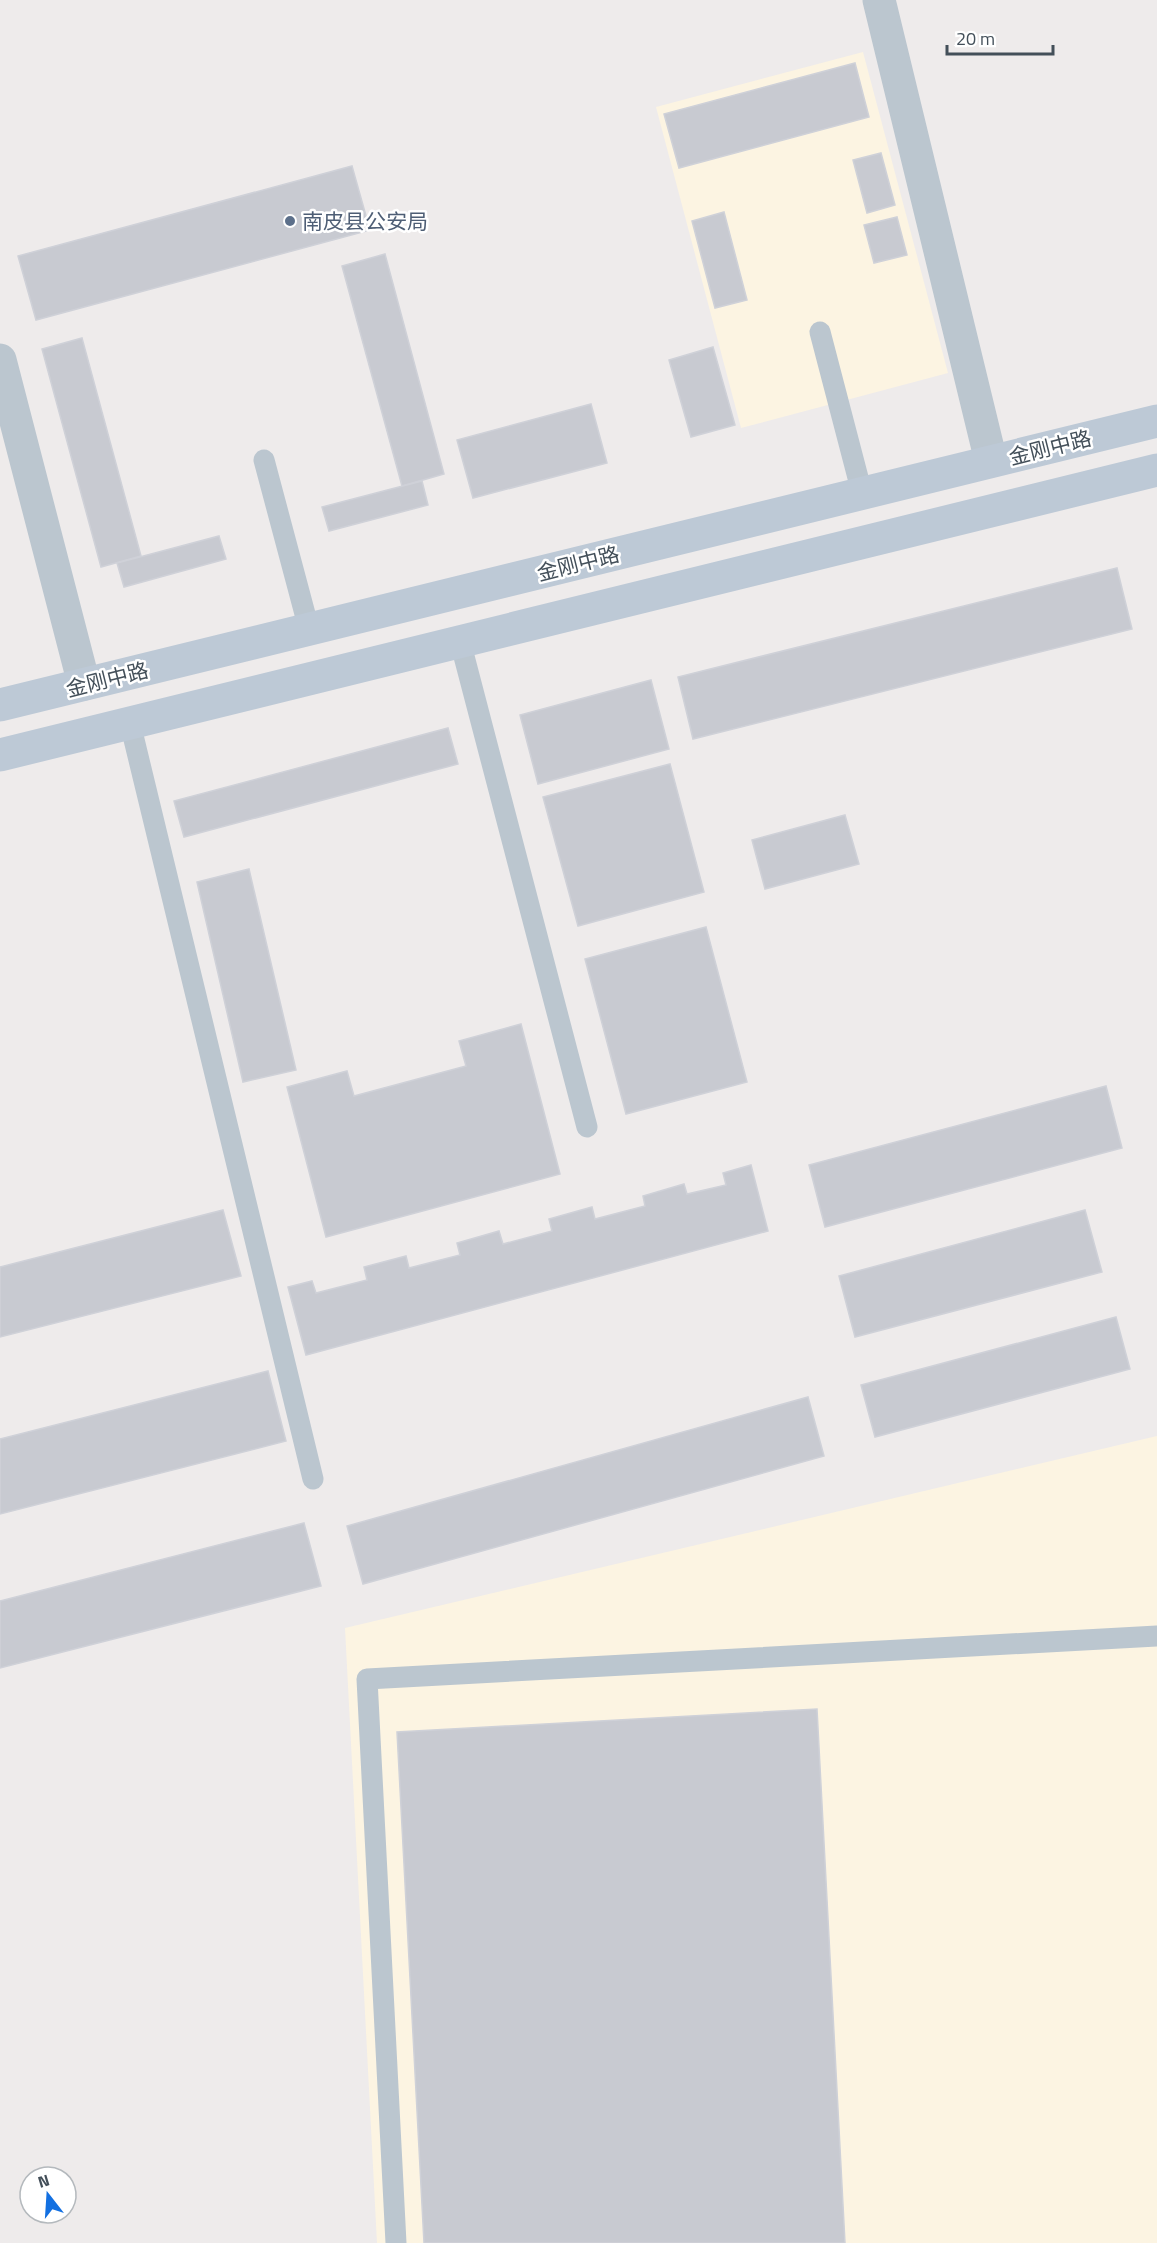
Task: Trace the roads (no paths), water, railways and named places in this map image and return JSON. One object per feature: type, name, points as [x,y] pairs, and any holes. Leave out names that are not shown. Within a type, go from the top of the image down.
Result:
[{"type":"street","points":[[879,0],[991,461]]},
{"type":"street","points":[[0,360],[84,684]]},
{"type":"street","name":"金刚中路","points":[[0,705],[1157,421]]},
{"type":"street","points":[[0,754],[1157,470]]},
{"type":"lane","points":[[820,332],[862,493]]},
{"type":"lane","points":[[264,460],[309,629]]},
{"type":"lane","points":[[460,641],[587,1127]]},
{"type":"lane","points":[[130,723],[313,1479]]},
{"type":"lane","points":[[396,2243],[367,1679],[1157,1636]]},
{"type":"place","name":"南皮县公安局","points":[[290,221]]}]
